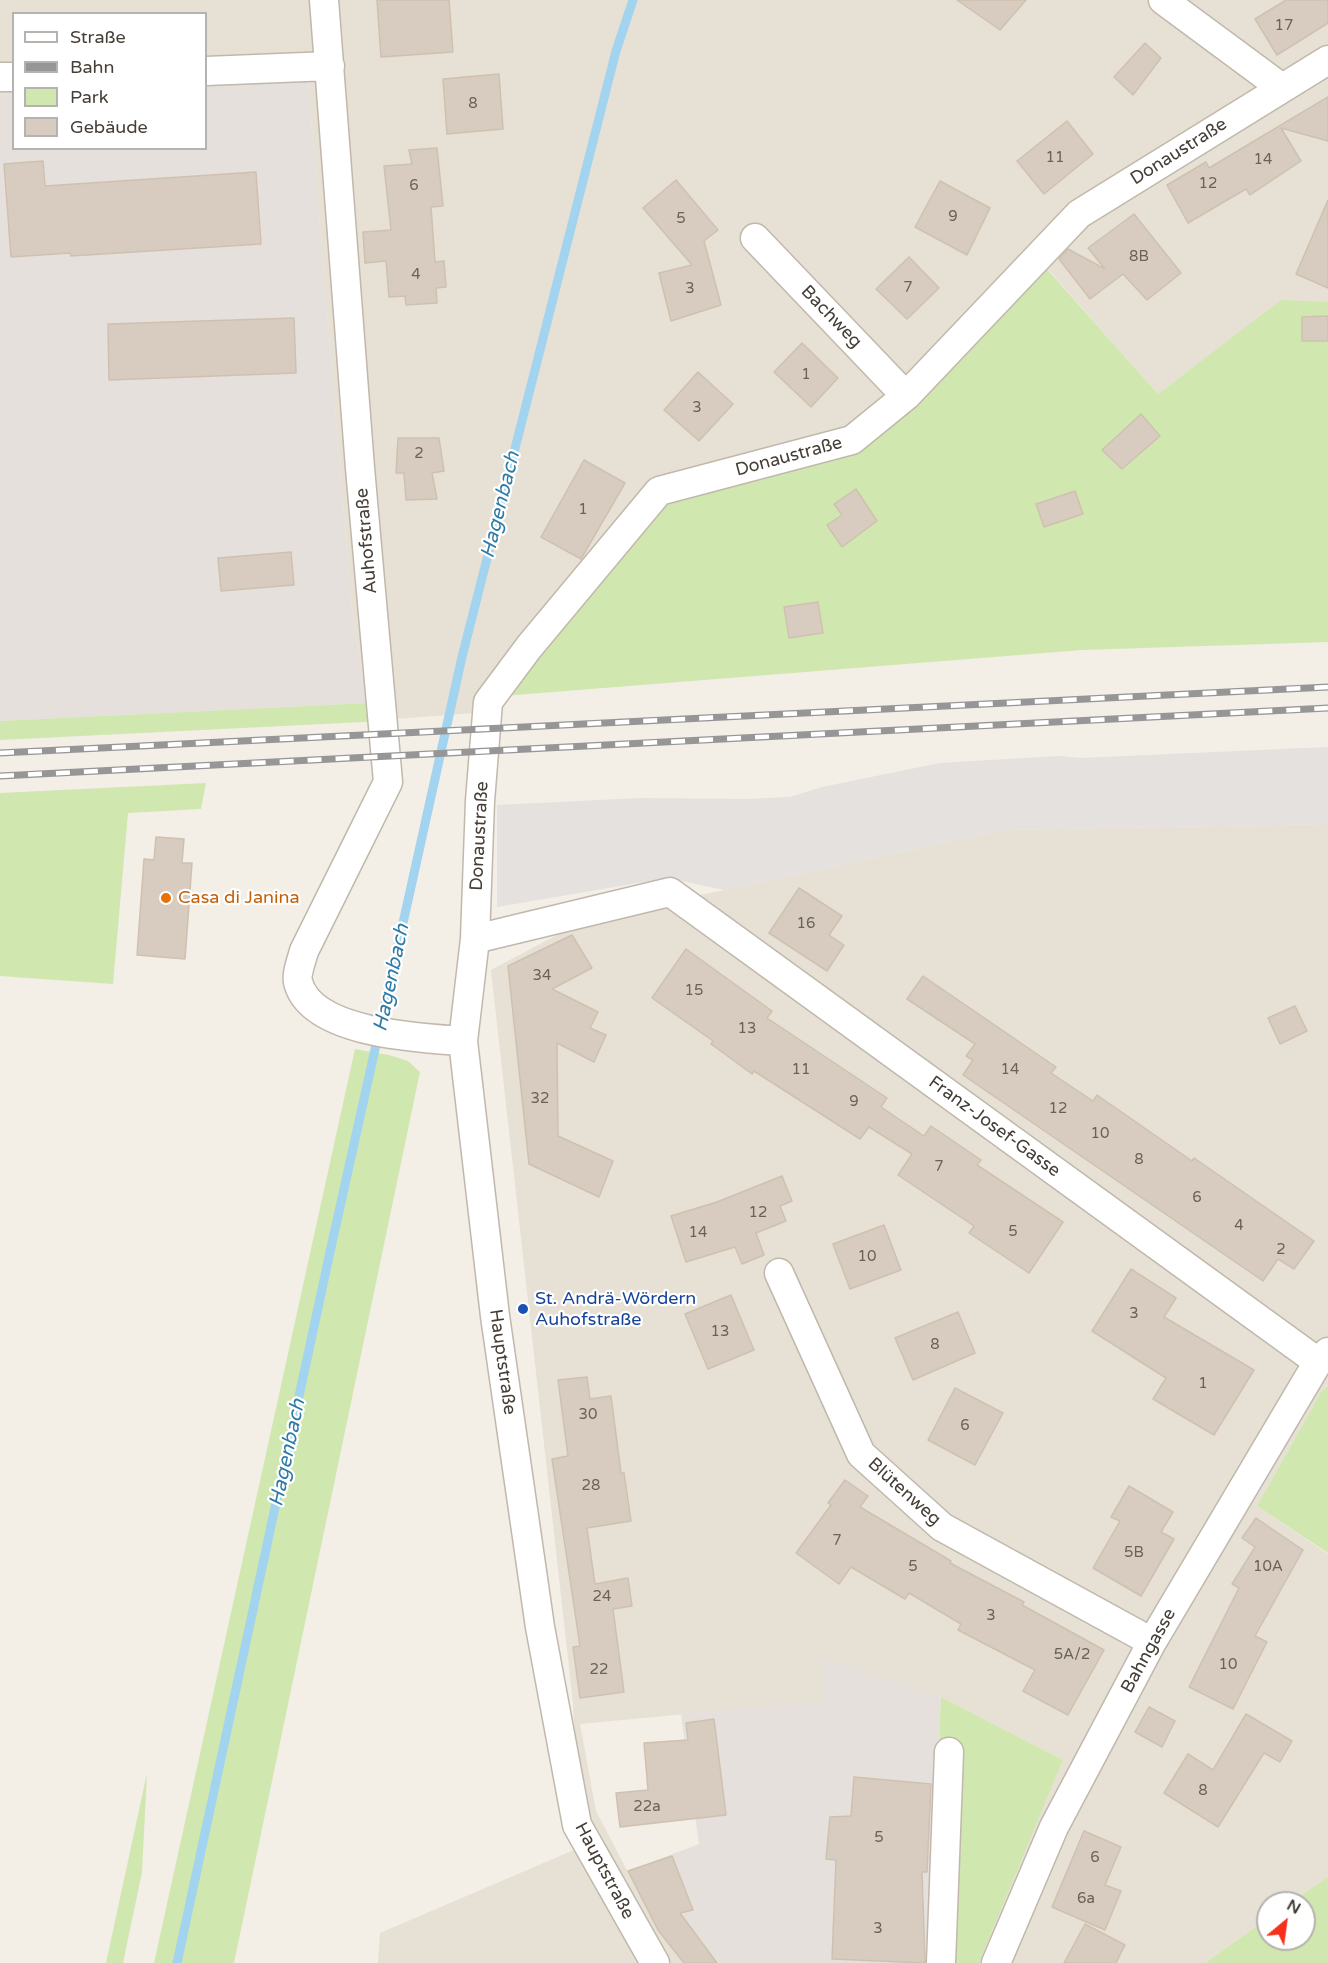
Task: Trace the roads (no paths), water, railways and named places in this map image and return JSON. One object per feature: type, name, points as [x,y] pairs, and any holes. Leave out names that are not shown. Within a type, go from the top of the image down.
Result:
[{"type":"street","name":"Auhofstraße","points":[[324,0],[360,468],[388,782],[303,951],[297,981],[305,997],[317,1009],[359,1027],[394,1035],[463,1041]]},
{"type":"street","points":[[1163,0],[1282,88]]},
{"type":"street","name":"Donaustraße","points":[[475,939],[480,801],[488,702],[529,647],[659,491],[852,440],[906,396],[1079,214],[1328,60]]},
{"type":"street","points":[[207,71],[330,66]]},
{"type":"street","name":"Bachweg","points":[[755,238],[906,396]]},
{"type":"street","name":"Franz-Josef-Gasse","points":[[475,939],[670,892],[1323,1357]]},
{"type":"street","name":"Hauptstraße","points":[[475,939],[463,1041],[495,1316],[540,1627],[577,1825],[655,1963]]},
{"type":"street","name":"Blütenweg","points":[[779,1273],[861,1454],[942,1527],[1152,1642]]},
{"type":"street","name":"Bahngasse","points":[[996,1963],[1054,1827],[1152,1642],[1323,1357]]},
{"type":"street","points":[[941,1963],[949,1752]]},
{"type":"waterway","name":"Hagenbach","points":[[177,1963],[330,1252],[462,657],[616,51],[633,0]]},
{"type":"railway","points":[[0,753],[1328,687]]},
{"type":"railway","points":[[0,776],[1328,708]]},
{"type":"place","name":"Casa di Janina","points":[[166,898]]},
{"type":"place","name":"St. Andrä-Wördern Auhofstraße","points":[[523,1309]]}]
